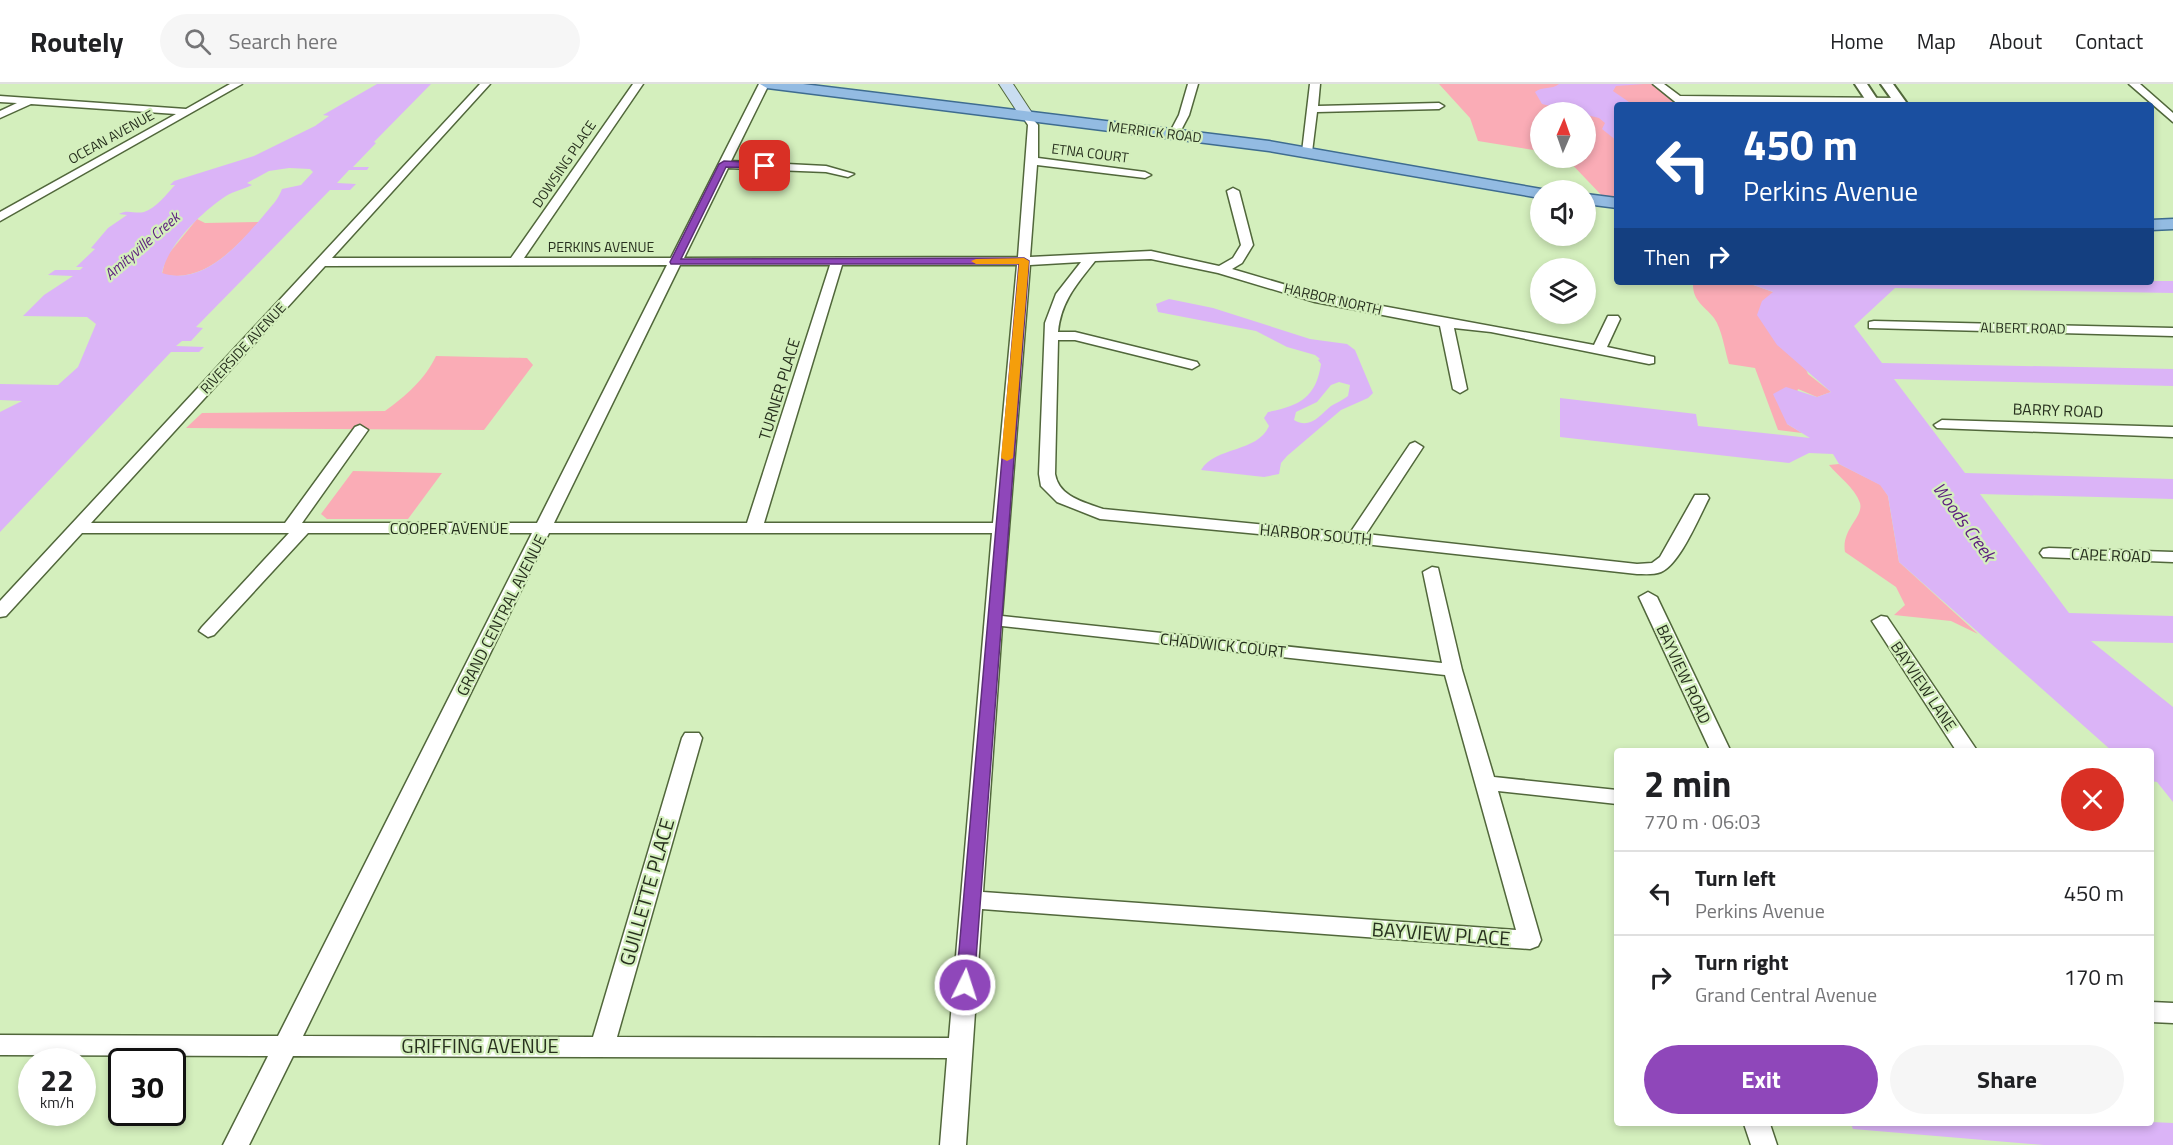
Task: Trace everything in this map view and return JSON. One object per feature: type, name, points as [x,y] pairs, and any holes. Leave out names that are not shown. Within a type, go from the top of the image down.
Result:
[{"type":"main road","name":"MERRICK ROAD","points":[[765,84],[1306,152],[1530,191]]},
{"type":"main road","points":[[1006,84],[1028,116]]},
{"type":"main road","points":[[1596,200],[1614,203]]},
{"type":"main road","points":[[2154,225],[2173,224]]},
{"type":"street","name":"OCEAN AVENUE","points":[[0,217],[237,84]]},
{"type":"street","name":"RIVERSIDE AVENUE","points":[[0,612],[486,84]]},
{"type":"street","name":"DOWSING PLACE","points":[[515,262],[638,84]]},
{"type":"street","name":"GRAND CENTRAL AVENUE","points":[[236,1145],[765,84]]},
{"type":"street","points":[[1174,134],[1184,115],[1192,84]]},
{"type":"street","points":[[1306,152],[1316,84]]},
{"type":"street","points":[[1658,84],[1683,102]]},
{"type":"street","points":[[1862,84],[1873,102]]},
{"type":"street","points":[[1887,84],[1900,102]]},
{"type":"street","points":[[2134,84],[2173,119]]},
{"type":"street","points":[[0,99],[189,112]]},
{"type":"street","points":[[0,115],[29,101]]},
{"type":"street","points":[[1313,109],[1439,106]]},
{"type":"street","points":[[953,1145],[993,620],[1032,161],[1033,125],[1028,116]]},
{"type":"street","name":"ETNA COURT","points":[[1032,161],[1145,175]]},
{"type":"street","points":[[724,164],[826,169],[848,174]]},
{"type":"street","points":[[1221,270],[1238,260],[1247,245],[1233,191]]},
{"type":"street","name":"HARBOR NORTH","points":[[1024,261],[1090,260],[1112,255],[1150,255],[1221,270],[1315,297],[1446,323],[1491,328],[1649,360]]},
{"type":"street","name":"HARBOR SOUTH","points":[[1090,260],[1056,301],[1052,313],[1047,474],[1049,486],[1063,499],[1100,514],[1355,538],[1637,569],[1656,567],[1667,560],[1701,498]]},
{"type":"street","name":"PERKINS AVENUE","points":[[323,262],[1024,261]]},
{"type":"street","name":"TURNER PLACE","points":[[754,528],[837,262]]},
{"type":"street","points":[[1599,350],[1613,319]]},
{"type":"street","points":[[1446,323],[1460,389]]},
{"type":"street","name":"ALBERT ROAD","points":[[1874,325],[2173,332]]},
{"type":"street","points":[[1051,336],[1075,336],[1192,365]]},
{"type":"street","name":"BARRY ROAD","points":[[1942,425],[2173,432]]},
{"type":"street","points":[[208,631],[297,528],[360,430]]},
{"type":"street","points":[[1355,538],[1414,447]]},
{"type":"street","name":"COOPER AVENUE","points":[[78,528],[1001,528]]},
{"type":"street","name":"CAPE ROAD","points":[[2049,553],[2173,557]]},
{"type":"street","name":"BAYVIEW PLACE","points":[[972,900],[1530,940],[1453,670],[1432,572]]},
{"type":"street","name":"BAYVIEW ROAD","points":[[1648,597],[1719,748]]},
{"type":"street","name":"CHADWICK COURT","points":[[993,620],[1453,670]]},
{"type":"street","name":"BAYVIEW LANE","points":[[1881,621],[1965,748]]},
{"type":"street","name":"GUILLETTE PLACE","points":[[602,1047],[692,738]]},
{"type":"street","points":[[1485,783],[1614,797]]},
{"type":"street","points":[[2154,1012],[2173,1013]]},
{"type":"street","name":"GRIFFING AVENUE","points":[[0,1045],[286,1044],[960,1048]]},
{"type":"street","points":[[1758,1126],[1764,1145]]},
{"type":"shaded area","points":[[1439,84],[1654,84],[1678,102],[1614,102],[1614,200],[1606,200],[1596,190],[1596,180],[1587,180],[1576,168],[1596,168],[1596,102],[1530,102],[1530,149],[1478,141],[1470,118]]},
{"type":"shaded area","points":[[197,219],[205,223],[259,222],[240,243],[204,269],[176,276],[162,274],[166,257]]},
{"type":"shaded area","points":[[1693,285],[1753,285],[1773,292],[1808,374],[1831,392],[1817,397],[1798,389],[1787,424],[1802,433],[1778,430],[1755,368],[1729,364],[1719,328],[1714,318],[1699,302]]},
{"type":"shaded area","points":[[436,356],[527,358],[533,365],[484,430],[186,428],[202,413],[385,411],[400,400],[427,372]]},
{"type":"shaded area","points":[[1839,464],[1881,485],[1888,496],[1899,562],[1978,634],[1951,621],[1894,615],[1905,605],[1896,587],[1845,552],[1846,537],[1859,513],[1860,503],[1850,487],[1829,465]]},
{"type":"shaded area","points":[[353,471],[442,473],[408,519],[327,519],[321,514]]},
{"type":"water","name":"Amityville Creek","points":[[377,84],[431,84],[374,142],[376,143],[353,167],[369,167],[367,170],[349,170],[337,183],[356,184],[350,190],[330,190],[196,327],[203,328],[191,341],[182,341],[176,346],[204,347],[199,352],[171,352],[0,532],[0,412],[22,401],[0,400],[0,384],[58,385],[78,367],[96,324],[87,317],[23,316],[44,295],[73,276],[48,275],[55,270],[80,270],[83,267],[76,267],[95,249],[91,248],[108,228],[127,215],[119,214],[144,212],[157,205],[175,185],[170,185],[174,181],[254,156],[315,126],[329,116],[323,115]],"holes":[[[289,168],[310,169],[313,172],[301,185],[282,189],[255,226],[220,259],[192,274],[177,276],[162,273],[171,251],[187,230],[226,196],[252,185],[247,183],[269,171]]]},
{"type":"water","points":[[1559,84],[1644,84],[1616,86],[1613,91],[1629,102],[1614,102],[1614,139],[1602,129],[1605,123],[1596,117],[1596,102],[1541,102],[1535,92]]},
{"type":"water","name":"Woods Creek","points":[[2154,281],[2173,281],[2173,293],[1895,288],[1854,326],[1882,363],[2173,369],[2173,386],[1894,379],[1965,473],[2173,479],[2173,499],[1980,494],[2069,613],[2173,616],[2173,643],[2091,641],[2173,707],[2173,802],[2157,782],[2154,782],[2154,748],[2109,748],[1899,562],[1888,496],[1880,485],[1839,464],[1833,454],[1809,453],[1789,463],[1560,437],[1560,398],[1696,414],[1698,426],[1810,438],[1787,424],[1773,394],[1786,387],[1817,397],[1831,392],[1777,345],[1757,315],[1762,301],[1773,292],[1753,285],[2154,285]]},
{"type":"water","points":[[1169,299],[1213,308],[1310,339],[1347,344],[1355,350],[1373,393],[1368,398],[1341,410],[1287,456],[1281,463],[1279,474],[1264,477],[1201,470],[1216,457],[1255,441],[1263,435],[1269,426],[1264,418],[1268,412],[1289,407],[1310,393],[1319,376],[1321,364],[1318,360],[1320,359],[1315,355],[1287,347],[1256,331],[1158,312],[1156,304]],"holes":[[[1339,382],[1350,385],[1348,396],[1314,420],[1305,423],[1294,420],[1296,412],[1317,402],[1331,385]]]},
{"type":"water","points":[[2154,1122],[2173,1123],[2173,1145],[2044,1145],[1853,1129],[1852,1126],[2154,1126]]},
{"type":"slow traffic","points":[[976,261],[1024,261],[1007,458]]},
{"type":"route","points":[[765,166],[724,164],[675,262],[1024,261],[965,985]]}]
